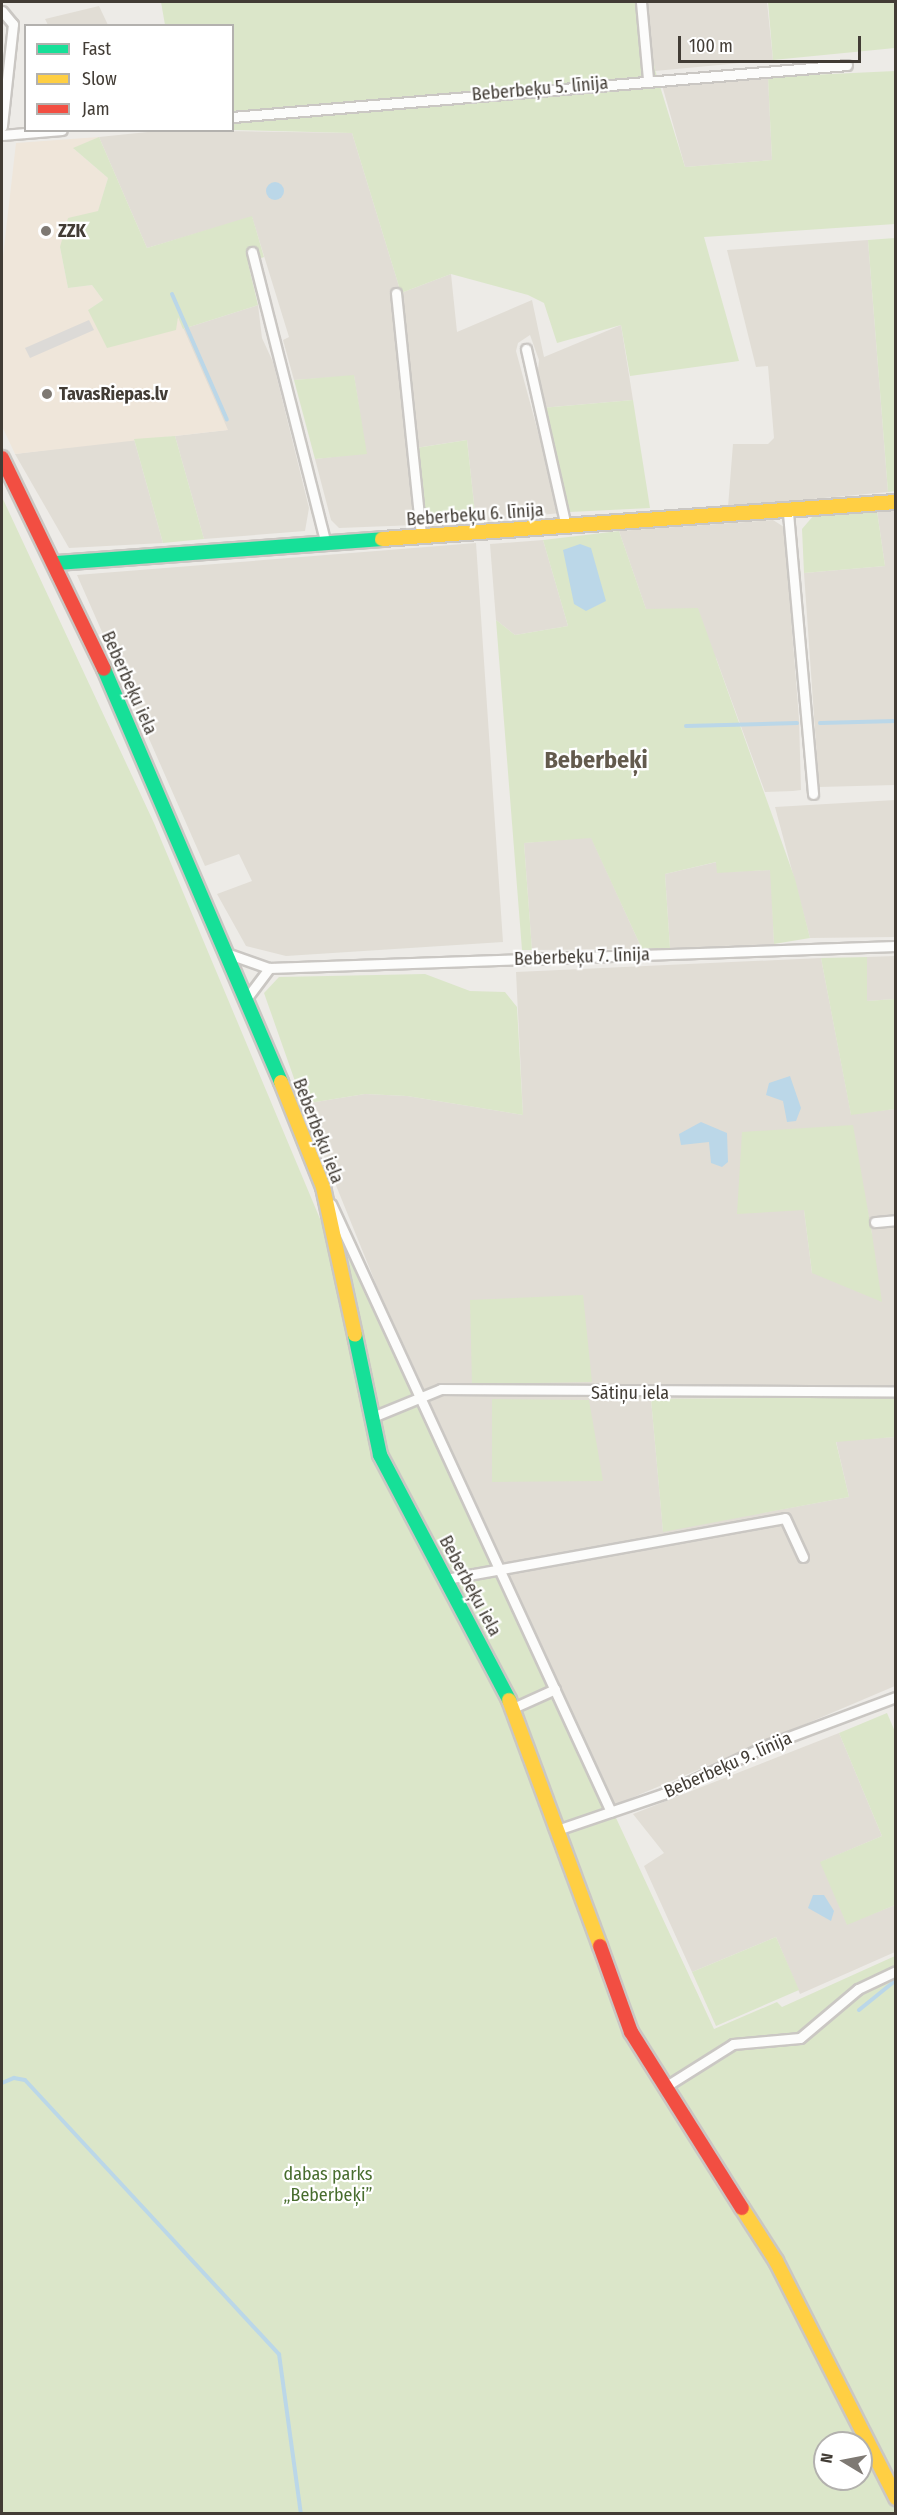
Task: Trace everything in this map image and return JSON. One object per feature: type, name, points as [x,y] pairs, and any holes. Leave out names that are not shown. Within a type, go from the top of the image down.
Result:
[{"type":"street","points":[[641,2],[648,79]]},
{"type":"street","points":[[2,11],[13,24],[2,126]]},
{"type":"street","name":"Beberbeķu 5. līnija","points":[[234,117],[648,79],[847,64]]},
{"type":"street","points":[[2,135],[38,132]]},
{"type":"street","points":[[252,252],[326,544]]},
{"type":"street","points":[[396,293],[422,537]]},
{"type":"street","points":[[526,349],[566,526]]},
{"type":"street","name":"Beberbeķu iela","points":[[2,458],[57,563],[229,954],[323,1187],[369,1418],[380,1455],[513,1708],[560,1829],[632,2031],[668,2085],[776,2261],[896,2498]]},
{"type":"street","name":"Beberbeķu 6. līnija","points":[[57,563],[566,526],[788,513],[896,502]]},
{"type":"street","points":[[788,513],[813,794]]},
{"type":"street","name":"Beberbeķu 7. līnija","points":[[229,954],[269,968],[896,946]]},
{"type":"street","points":[[246,999],[269,968]]},
{"type":"street","points":[[323,1187],[611,1812]]},
{"type":"street","points":[[875,1222],[896,1221]]},
{"type":"street","name":"Sātiņu iela","points":[[369,1418],[441,1389],[896,1391]]},
{"type":"street","points":[[446,1579],[785,1518],[803,1557]]},
{"type":"street","points":[[513,1708],[555,1689]]},
{"type":"street","name":"Beberbeķu 9. līnija","points":[[560,1829],[611,1812],[896,1697]]},
{"type":"street","points":[[668,2085],[733,2044],[800,2038],[858,1989],[896,1971]]},
{"type":"shaded area","points":[[643,2],[767,2],[773,60],[655,71]]},
{"type":"shaded area","points":[[99,6],[108,24],[48,24],[45,19]]},
{"type":"shaded area","points":[[768,77],[772,160],[685,167],[662,85]]},
{"type":"shaded area","points":[[148,132],[352,133],[401,293],[451,274],[457,332],[532,300],[544,357],[621,325],[633,400],[541,408],[536,390],[539,360],[530,335],[518,343],[516,351],[560,513],[476,522],[467,440],[409,449],[416,525],[339,528],[331,520],[315,459],[366,453],[354,376],[294,380],[283,340],[289,337],[252,217],[147,248],[99,137]]},
{"type":"shaded area","points":[[99,137],[74,149],[108,178],[98,212],[60,247],[68,288],[92,285],[103,300],[88,310],[178,316],[228,430],[15,454],[2,426],[2,265],[16,143]]},
{"type":"shaded area","points":[[868,240],[888,492],[728,507],[733,444],[768,444],[774,438],[768,366],[756,367],[727,250]]},
{"type":"shaded area","points":[[258,305],[262,338],[273,362],[309,508],[305,531],[204,539],[175,436],[227,430],[183,329]]},
{"type":"shaded area","points":[[89,320],[94,330],[30,358],[25,348]]},
{"type":"shaded area","points":[[134,439],[163,543],[69,548],[15,454]]},
{"type":"shaded area","points":[[895,510],[895,785],[819,787],[804,573],[885,566],[877,511]]},
{"type":"shaded area","points":[[773,520],[784,527],[799,719],[801,790],[765,792],[716,658],[646,609],[619,531]]},
{"type":"shaded area","points":[[543,540],[568,626],[515,635],[496,620],[490,544]]},
{"type":"shaded area","points":[[476,543],[503,942],[286,956],[246,946],[217,894],[252,881],[239,854],[205,866],[77,575]]},
{"type":"shaded area","points":[[895,800],[895,937],[810,938],[775,807]]},
{"type":"shaded area","points":[[591,837],[642,949],[532,950],[524,843]]},
{"type":"shaded area","points":[[717,862],[718,872],[771,870],[774,944],[670,948],[665,874]]},
{"type":"shaded area","points":[[895,956],[895,999],[867,1001],[867,957]]},
{"type":"shaded area","points":[[821,958],[851,1114],[895,1109],[895,1397],[651,1399],[663,1531],[849,1497],[836,1441],[895,1437],[895,1686],[615,1805],[378,1289],[303,1104],[365,1094],[407,1096],[523,1115],[516,972]],"holes":[[[859,1168],[872,1234],[812,1273],[804,1210]]]},
{"type":"shaded area","points":[[839,1733],[882,1836],[821,1862],[847,1924],[895,1905],[895,1952],[800,1994],[776,1937],[692,1972],[644,1866],[664,1853],[633,1814]]},
{"type":"green space","points":[[161,2],[643,2],[655,70],[685,167],[772,160],[768,77],[895,71],[895,224],[704,237],[739,361],[630,376],[621,325],[557,343],[544,303],[528,295],[451,274],[401,293],[352,133],[234,130],[234,24],[165,24]]},
{"type":"green space","points":[[768,2],[894,2],[895,48],[773,60]]},
{"type":"green space","points":[[99,137],[147,248],[252,216],[264,257],[248,263],[258,305],[183,329],[178,317],[176,330],[107,348],[88,310],[103,300],[92,285],[68,288],[60,247],[68,218],[98,211],[108,178],[73,148]]},
{"type":"green space","points":[[895,238],[896,491],[888,492],[868,240]]},
{"type":"green space","points":[[354,375],[367,454],[315,459],[294,380]]},
{"type":"green space","points":[[633,400],[650,508],[570,512],[541,408]]},
{"type":"green space","points":[[175,436],[204,539],[163,543],[134,439]]},
{"type":"green space","points":[[467,440],[476,522],[425,525],[416,448]]},
{"type":"green space","name":"dabas parks „Beberbeķi”","points":[[2,497],[154,823],[323,1226],[351,1247],[714,2029],[777,2002],[782,2007],[895,1956],[895,2513],[2,2513]]},
{"type":"green space","points":[[877,511],[885,566],[804,573],[802,529],[814,515]]},
{"type":"green space","points":[[619,531],[646,609],[698,608],[795,879],[810,938],[774,944],[770,870],[717,873],[716,862],[665,874],[670,948],[642,949],[591,838],[524,843],[532,950],[522,950],[496,620],[515,635],[568,626],[543,540]]},
{"type":"green space","points":[[867,957],[867,1001],[895,999],[895,1109],[851,1115],[821,958]]},
{"type":"green space","points":[[425,974],[470,991],[505,992],[517,1007],[523,1115],[407,1096],[365,1094],[303,1104],[264,993],[279,977]]},
{"type":"green space","points":[[853,1125],[882,1302],[812,1273],[804,1210],[737,1214],[742,1132]]},
{"type":"green space","points":[[583,1295],[592,1382],[472,1384],[470,1300]]},
{"type":"green space","points":[[895,1397],[895,1437],[836,1442],[849,1497],[663,1532],[651,1399]]},
{"type":"green space","points":[[492,1399],[589,1400],[603,1481],[492,1482]]},
{"type":"green space","points":[[887,1713],[896,1734],[895,1905],[847,1925],[820,1862],[882,1836],[839,1733]]},
{"type":"green space","points":[[776,1937],[799,1990],[716,2026],[692,1972]]},
{"type":"water","points":[[275,182],[281,185],[284,191],[281,197],[275,200],[269,197],[266,191],[269,185]]},
{"type":"water","points":[[580,544],[591,548],[606,601],[586,611],[574,604],[563,550]]},
{"type":"water","points":[[790,1076],[801,1108],[796,1121],[787,1122],[783,1101],[766,1095],[769,1083]]},
{"type":"water","points":[[701,1122],[727,1133],[728,1162],[722,1167],[711,1163],[709,1142],[681,1145],[679,1134]]},
{"type":"water","points":[[813,1895],[824,1895],[834,1911],[831,1921],[808,1908]]},
{"type":"waterway","points":[[172,294],[227,420]]},
{"type":"waterway","points":[[820,723],[896,721]]},
{"type":"waterway","points":[[686,726],[797,723]]},
{"type":"waterway","points":[[859,2010],[896,1980]]},
{"type":"waterway","points":[[2,2083],[14,2078],[25,2080],[279,2354],[301,2514]]},
{"type":"traffic: fast","points":[[57,563],[382,539]]},
{"type":"traffic: fast","points":[[104,669],[281,1082]]},
{"type":"traffic: fast","points":[[355,1335],[380,1455],[509,1700]]},
{"type":"traffic: slow","points":[[382,539],[896,502]]},
{"type":"traffic: slow","points":[[281,1082],[323,1187],[355,1335]]},
{"type":"traffic: slow","points":[[509,1700],[600,1946]]},
{"type":"traffic: slow","points":[[742,2208],[776,2261],[896,2498]]},
{"type":"traffic: jam","points":[[2,458],[104,669]]},
{"type":"traffic: jam","points":[[600,1946],[631,2032],[742,2208]]},
{"type":"place","name":"ZZK","points":[[46,231]]},
{"type":"place","name":"TavasRiepas.lv","points":[[47,394]]},
{"type":"district","name":"Beberbeķi","points":[[596,761]]}]
